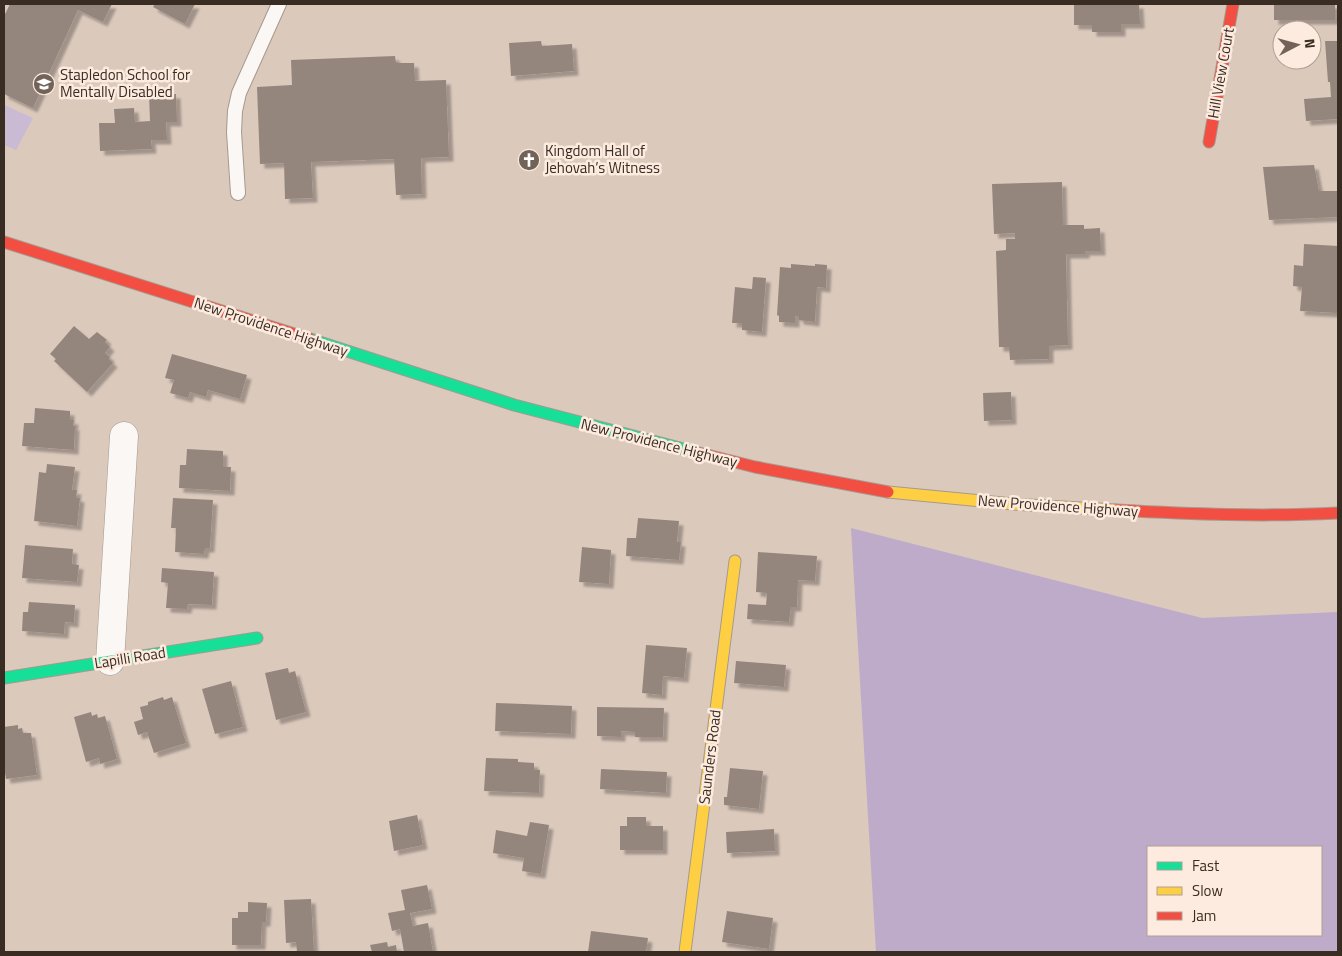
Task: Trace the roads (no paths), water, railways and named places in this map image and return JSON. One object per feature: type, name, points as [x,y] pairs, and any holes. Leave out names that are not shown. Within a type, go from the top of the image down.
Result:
[{"type":"main road","name":"Hill View Court","points":[[1209,142],[1233,4]]},
{"type":"main road","name":"New Providence Highway","points":[[4,242],[514,405],[755,467],[894,493],[1012,504],[1194,513],[1298,515],[1338,513]]},
{"type":"main road","name":"Saunders Road","points":[[685,952],[735,561]]},
{"type":"main road","name":"Lapilli Road","points":[[4,678],[257,638]]},
{"type":"street","points":[[110,661],[124,436]]},
{"type":"lane","points":[[238,193],[234,132],[235,111],[239,93],[279,4]]},
{"type":"place","name":"Stapledon School for Mentally Disabled","points":[[44,84]]},
{"type":"place","name":"Kingdom Hall of Jehovah’s Witness","points":[[529,160]]}]
